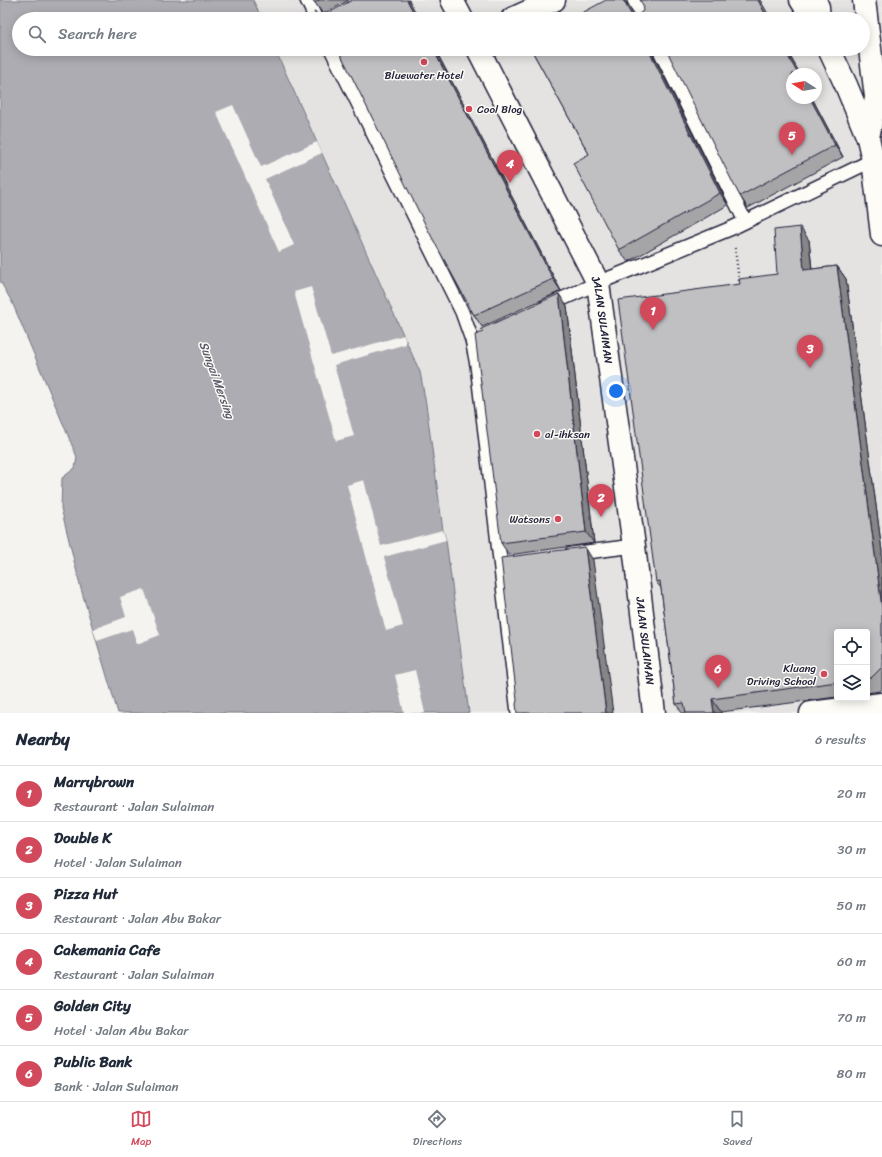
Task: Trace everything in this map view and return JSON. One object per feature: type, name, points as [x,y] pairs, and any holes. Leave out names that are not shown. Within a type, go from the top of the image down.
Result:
[{"type":"street","points":[[452,0],[458,12]]},
{"type":"street","points":[[527,12],[554,0]]},
{"type":"street","points":[[801,0],[809,12]]},
{"type":"street","points":[[815,0],[818,12]]},
{"type":"street","points":[[864,0],[865,12]]},
{"type":"street","points":[[868,138],[876,97],[870,48]]},
{"type":"street","name":"JALAN SULAIMAN","points":[[482,56],[598,283],[634,546],[654,713]]},
{"type":"street","points":[[832,56],[868,138],[873,160],[882,235]]},
{"type":"street","points":[[823,712],[882,704]]},
{"type":"lane","points":[[307,0],[313,12]]},
{"type":"lane","points":[[634,0],[640,12]]},
{"type":"lane","points":[[334,56],[462,312],[472,340],[477,365],[518,713]]},
{"type":"lane","points":[[662,56],[745,221]]},
{"type":"lane","points":[[535,312],[598,283],[732,228],[873,160]]},
{"type":"lane","points":[[472,340],[486,334]]},
{"type":"lane","points":[[555,556],[634,546]]},
{"type":"lane","points":[[500,564],[516,562]]},
{"type":"path","points":[[732,228],[740,282]]},
{"type":"shaded area","points":[[253,0],[882,0],[882,713],[469,713],[426,404],[404,335],[278,56],[870,56],[870,12],[259,12]]},
{"type":"water","name":"Sungai Mersing","points":[[0,0],[253,0],[259,12],[12,12],[12,56],[278,56],[420,372],[426,404],[443,530],[446,540],[469,713],[118,713],[81,589],[61,508],[62,478],[75,468],[77,457],[12,302],[0,281]]},
{"type":"pier","points":[[233,105],[261,167],[317,142],[322,153],[265,179],[294,245],[279,252],[216,112]]},
{"type":"pier","points":[[311,287],[331,356],[404,335],[406,344],[334,365],[354,436],[336,441],[294,292]]},
{"type":"pier","points":[[364,480],[381,546],[443,530],[446,540],[384,557],[403,626],[386,631],[347,485]]},
{"type":"pier","points":[[144,589],[160,635],[137,644],[132,629],[97,641],[93,629],[126,617],[120,597]]},
{"type":"pier","points":[[415,670],[425,713],[404,713],[395,675]]},
{"type":"building","points":[[352,0],[407,0],[413,12],[330,12]]},
{"type":"building","points":[[606,0],[623,0],[630,12],[584,12]]},
{"type":"building","points":[[640,0],[758,0],[764,12],[642,12],[644,7]]},
{"type":"building","points":[[341,56],[437,56],[553,279],[474,315],[428,230]]},
{"type":"building","points":[[535,56],[652,56],[720,193],[619,250],[573,163],[589,154]]},
{"type":"building","points":[[670,56],[788,56],[795,68],[786,68],[786,104],[813,104],[835,145],[740,196]]},
{"type":"building","points":[[800,227],[804,270],[837,266],[882,608],[882,667],[870,678],[870,629],[834,629],[834,682],[712,699],[714,713],[686,713],[684,703],[676,704],[660,581],[656,582],[618,300],[740,284],[739,279],[777,274],[774,230]]},
{"type":"building","points":[[559,294],[586,532],[501,543],[475,335],[483,332],[481,329]]},
{"type":"building","points":[[585,547],[606,713],[517,713],[517,700],[501,558]]},
{"type":"place","name":"Bluewater Hotel","points":[[424,62]]},
{"type":"place","name":"Cool Blog","points":[[469,109]]},
{"type":"place","name":"Golden City","points":[[792,155]]},
{"type":"place","name":"Cakemania Cafe","points":[[510,183]]},
{"type":"place","name":"Marrybrown","points":[[653,330]]},
{"type":"place","name":"Pizza Hut","points":[[810,368]]},
{"type":"place","name":"al-ihksan","points":[[537,434]]},
{"type":"place","name":"Double K","points":[[601,517]]},
{"type":"place","name":"Watsons","points":[[558,519]]},
{"type":"place","name":"Kluang Driving School","points":[[824,674]]},
{"type":"place","name":"Public Bank","points":[[718,688]]}]
